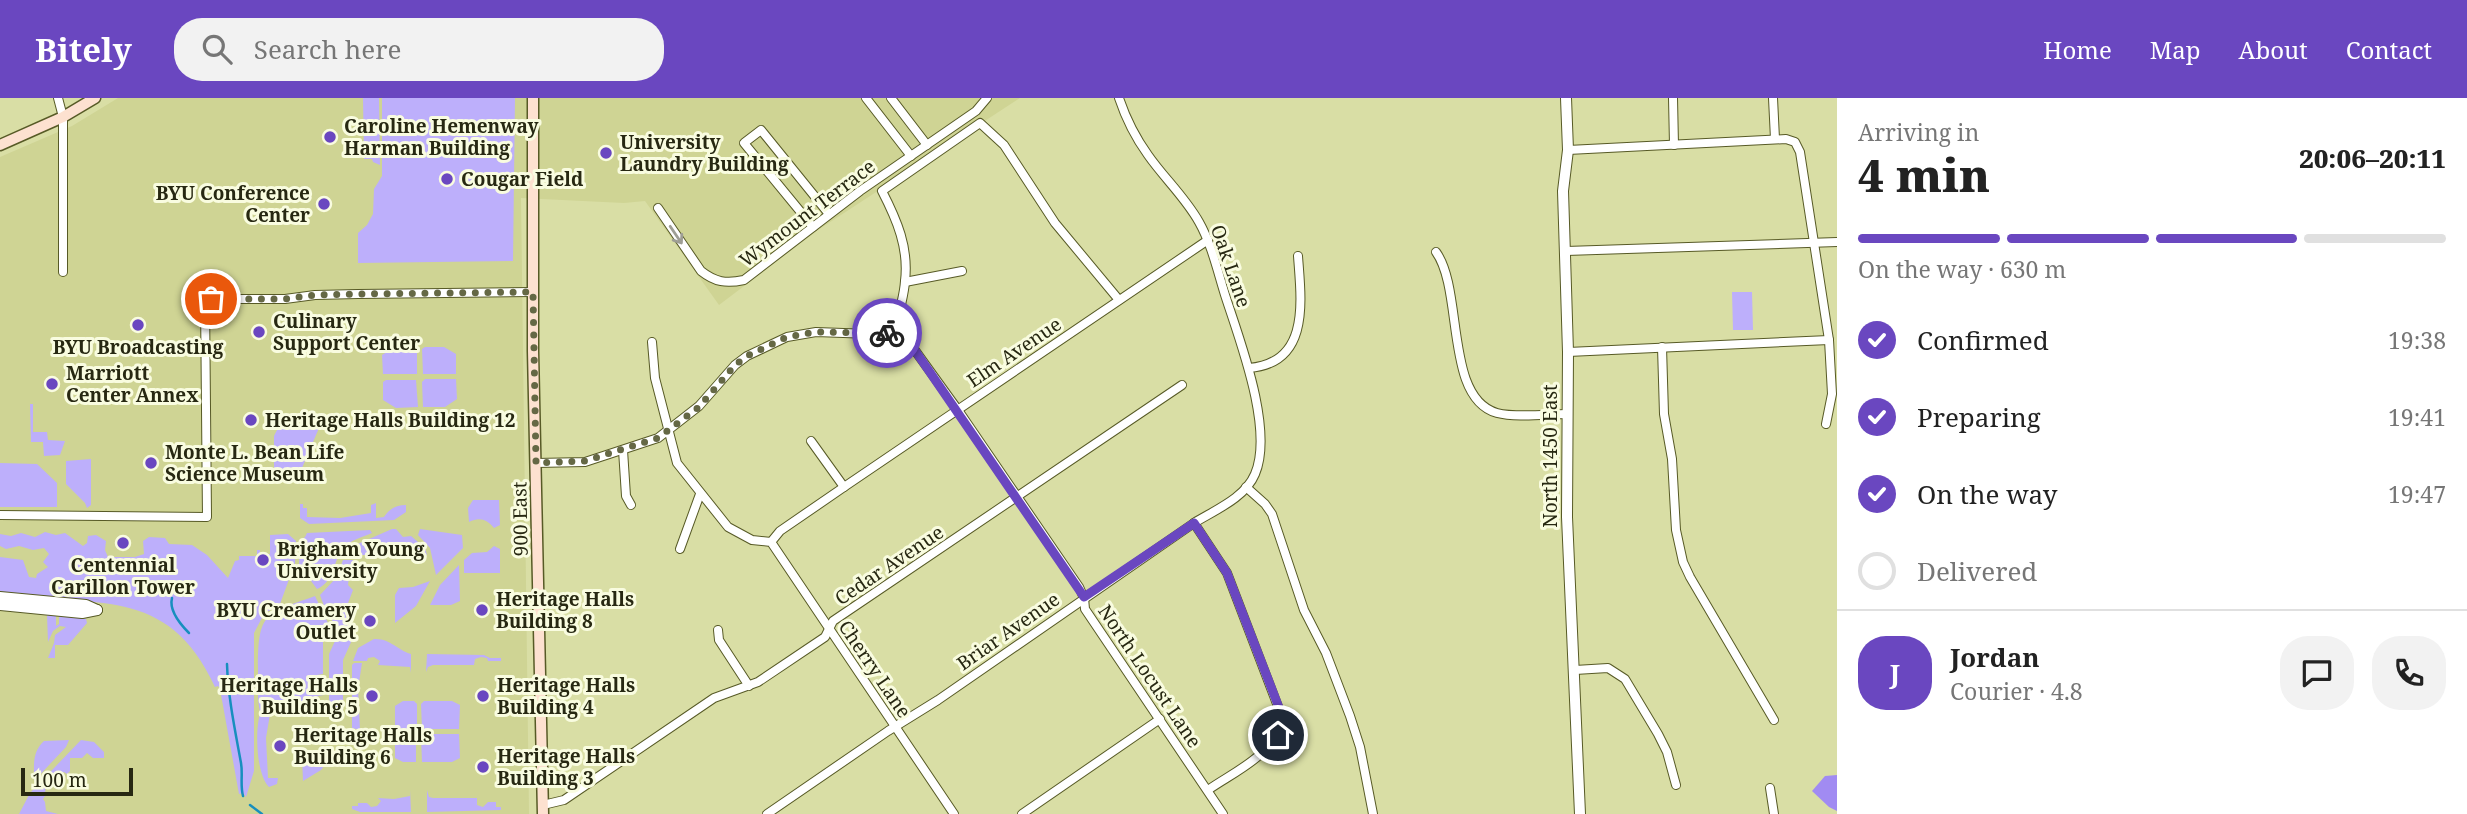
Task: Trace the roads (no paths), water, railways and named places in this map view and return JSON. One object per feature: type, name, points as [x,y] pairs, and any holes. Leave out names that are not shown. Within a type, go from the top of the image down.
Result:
[{"type":"main road","points":[[0,145],[63,117],[95,98]]},
{"type":"main road","name":"900 East","points":[[533,98],[533,292],[543,810]]},
{"type":"street","points":[[58,98],[63,117],[63,272]]},
{"type":"street","points":[[866,98],[911,156]]},
{"type":"street","points":[[891,98],[927,145]]},
{"type":"street","name":"Wymount Terrace","points":[[658,208],[695,262],[710,278],[730,283],[744,280],[829,214],[976,111],[987,98]]},
{"type":"street","name":"Oak Lane","points":[[1119,98],[1135,136],[1187,202],[1208,240],[1249,368],[1260,423],[1257,465]]},
{"type":"street","name":"North 1450 East","points":[[1566,98],[1568,150],[1563,191],[1568,352],[1567,517],[1580,814]]},
{"type":"street","points":[[1673,98],[1674,145]]},
{"type":"street","points":[[1773,98],[1775,139]]},
{"type":"street","points":[[536,463],[585,461],[643,444],[668,432],[699,407],[735,365],[770,343],[816,332],[870,334],[898,331],[899,309],[905,282],[903,239],[882,191],[981,123],[1004,145],[1019,165],[1042,206],[1119,300]]},
{"type":"street","points":[[813,227],[744,143],[761,130],[829,214]]},
{"type":"street","points":[[1568,150],[1775,139],[1795,142],[1800,152],[1829,340],[1832,394],[1826,424]]},
{"type":"street","name":"Elm Avenue","points":[[771,542],[780,531],[1208,240]]},
{"type":"street","points":[[1566,251],[1837,242]]},
{"type":"street","points":[[1436,252],[1446,269],[1465,376],[1473,396],[1488,410],[1503,414],[1568,414]]},
{"type":"street","points":[[1249,368],[1264,365],[1279,357],[1297,334],[1301,314],[1298,256]]},
{"type":"street","points":[[905,282],[962,271]]},
{"type":"street","points":[[0,515],[207,517],[205,299],[533,292]]},
{"type":"street","name":"North Locust Lane","points":[[898,331],[958,410],[1018,498],[1084,597],[1085,609],[1223,814]]},
{"type":"street","points":[[1568,352],[1829,340]]},
{"type":"street","points":[[652,342],[655,378],[677,463],[728,527],[752,540],[771,542]]},
{"type":"street","points":[[1662,347],[1664,414],[1672,459],[1678,545],[1690,577],[1774,720]]},
{"type":"street","name":"Cedar Avenue","points":[[543,810],[564,800],[714,698],[758,682],[825,637],[833,621],[1182,385]]},
{"type":"street","points":[[811,441],[844,487]]},
{"type":"street","points":[[623,450],[626,496],[631,505]]},
{"type":"street","name":"Briar Avenue","points":[[767,814],[894,726],[938,700],[1084,597],[1227,504],[1246,487],[1255,474],[1257,465]]},
{"type":"street","points":[[1246,487],[1272,514],[1304,610],[1326,653],[1360,747],[1373,814]]},
{"type":"street","points":[[680,549],[700,494]]},
{"type":"street","points":[[1194,523],[1227,573],[1282,718],[1280,731],[1266,750],[1208,790]]},
{"type":"street","name":"Cherry Lane","points":[[771,542],[954,814]]},
{"type":"street","points":[[0,597],[86,605],[97,610],[82,613],[0,605]]},
{"type":"street","points":[[718,630],[719,640],[749,686]]},
{"type":"street","points":[[1575,670],[1608,668],[1625,678],[1667,752],[1676,785]]},
{"type":"street","points":[[1022,814],[1160,719]]},
{"type":"street","points":[[1770,788],[1773,814]]},
{"type":"waterway","points":[[172,598],[174,612],[189,633]]},
{"type":"waterway","points":[[227,664],[230,701],[242,767],[243,796]]},
{"type":"waterway","points":[[250,805],[262,814]]},
{"type":"place","name":"Caroline Hemenway Harman Building","points":[[330,137]]},
{"type":"place","name":"University Laundry Building","points":[[606,153]]},
{"type":"place","name":"Cougar Field","points":[[447,179]]},
{"type":"place","name":"BYU Conference Center","points":[[324,204]]},
{"type":"place","name":"BYU Broadcasting","points":[[138,325]]},
{"type":"place","name":"Culinary Support Center","points":[[259,332]]},
{"type":"place","name":"Marriott Center Annex","points":[[52,384]]},
{"type":"place","name":"Heritage Halls Building 12","points":[[251,420]]},
{"type":"place","name":"Monte L. Bean Life Science Museum","points":[[151,463]]},
{"type":"place","name":"Centennial Carillon Tower","points":[[123,543]]},
{"type":"place","name":"Brigham Young University","points":[[263,560]]},
{"type":"place","name":"Heritage Halls Building 8","points":[[482,610]]},
{"type":"place","name":"BYU Creamery Outlet","points":[[370,621]]},
{"type":"place","name":"Heritage Halls Building 5","points":[[372,696]]},
{"type":"place","name":"Heritage Halls Building 4","points":[[483,696]]},
{"type":"place","name":"Heritage Halls Building 6","points":[[280,746]]},
{"type":"place","name":"Heritage Halls Building 3","points":[[483,767]]}]
